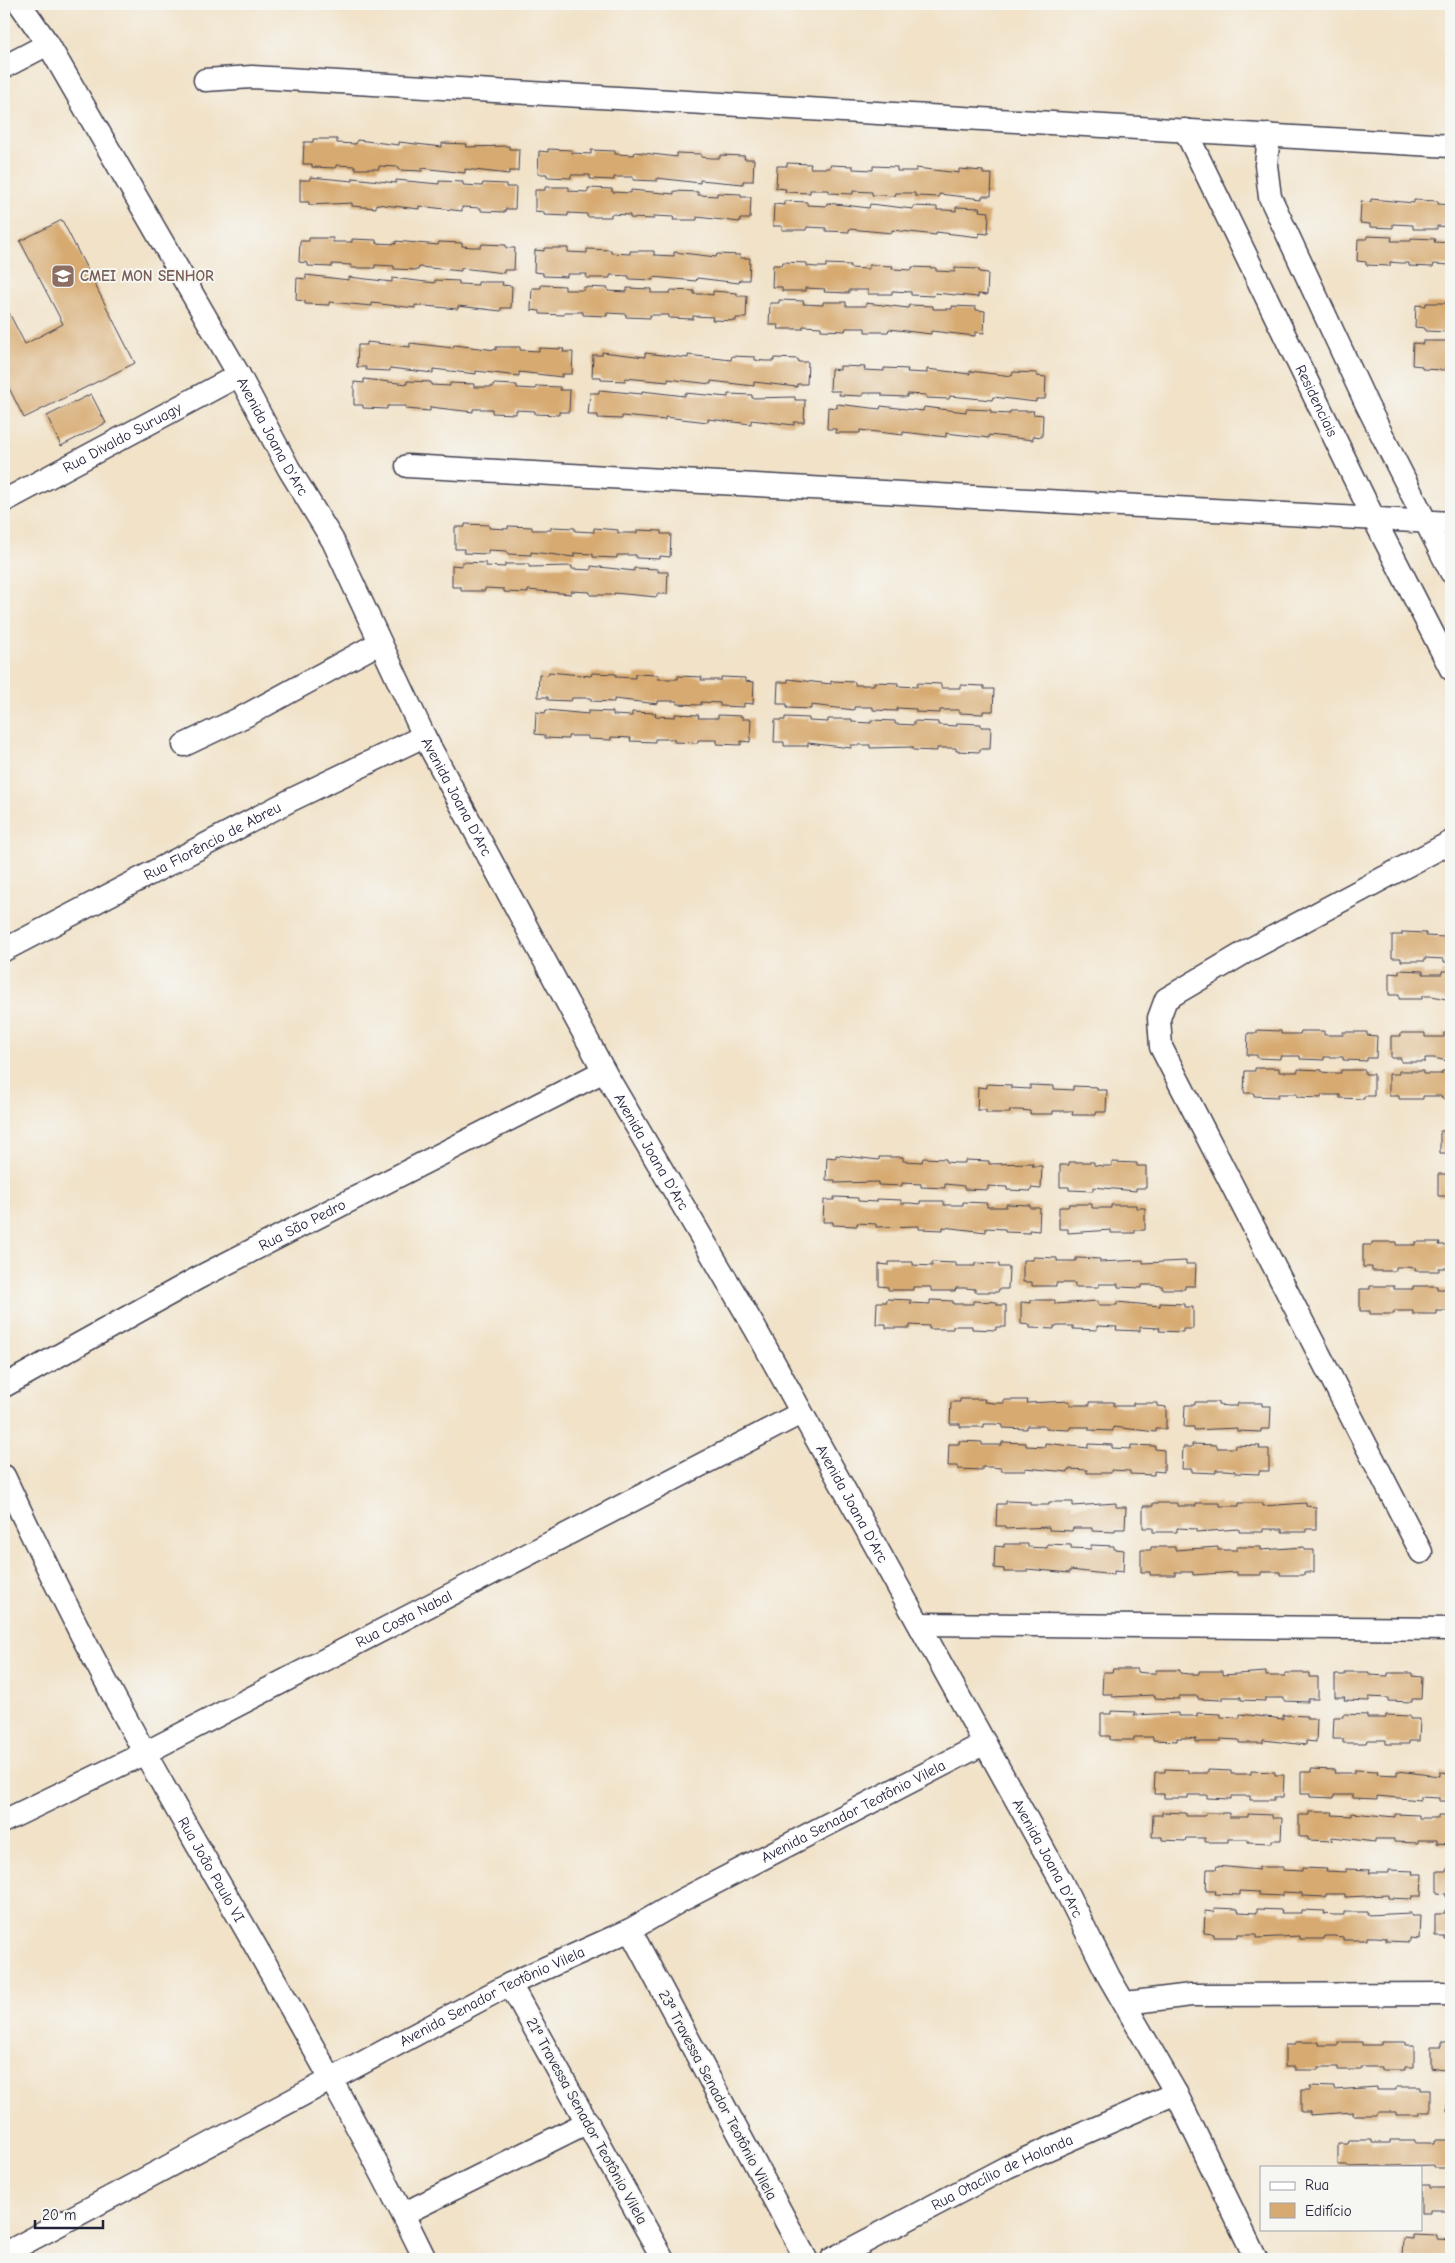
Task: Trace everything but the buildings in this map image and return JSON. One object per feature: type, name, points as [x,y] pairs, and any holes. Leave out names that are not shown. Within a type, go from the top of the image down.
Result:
[{"type":"street","name":"Avenida Joana D'Arc","points":[[20,4],[48,44],[240,375],[288,469],[333,541],[424,736],[604,1071],[756,1330],[1060,1879],[1110,1977],[1176,2093],[1256,2259]]},
{"type":"street","points":[[4,67],[48,44]]},
{"type":"street","points":[[205,80],[252,76],[1451,146]]},
{"type":"street","name":"Residenciais","points":[[1185,130],[1374,520],[1451,669]]},
{"type":"street","points":[[1269,135],[1266,165],[1270,197],[1424,522],[1451,572]]},
{"type":"street","name":"Rua Divaldo Suruagy","points":[[4,501],[240,375]]},
{"type":"street","points":[[407,466],[1451,523]]},
{"type":"street","points":[[184,745],[246,715],[379,643]]},
{"type":"street","name":"Rua Florêncio de Abreu","points":[[4,950],[293,799],[424,736]]},
{"type":"street","points":[[1421,1552],[1161,1047],[1158,1018],[1166,999],[1249,950],[1451,842]]},
{"type":"street","name":"Rua São Pedro","points":[[4,1386],[198,1278],[604,1071]]},
{"type":"street","name":"Rua Costa Nabal","points":[[4,1821],[145,1753],[801,1413]]},
{"type":"street","name":"Rua João Paulo VI","points":[[4,1476],[42,1558],[145,1753],[332,2080],[425,2259]]},
{"type":"street","points":[[920,1624],[1451,1629]]},
{"type":"street","name":"Avenida Senador Teotônio Vilela","points":[[4,2254],[510,1984],[630,1930],[682,1900],[985,1743]]},
{"type":"street","name":"23ª Travessa Senador Teotônio Vilela","points":[[630,1930],[806,2259]]},
{"type":"street","name":"21ª Travessa Senador Teotônio Vilela","points":[[510,1984],[663,2259]]},
{"type":"street","points":[[1126,2003],[1190,1995],[1451,1994]]},
{"type":"street","name":"Rua Otacílio de Holanda","points":[[832,2259],[1007,2167],[1176,2093]]},
{"type":"street","points":[[403,2214],[588,2122]]},
{"type":"place","name":"CMEI MON SENHOR","points":[[63,276]]}]
